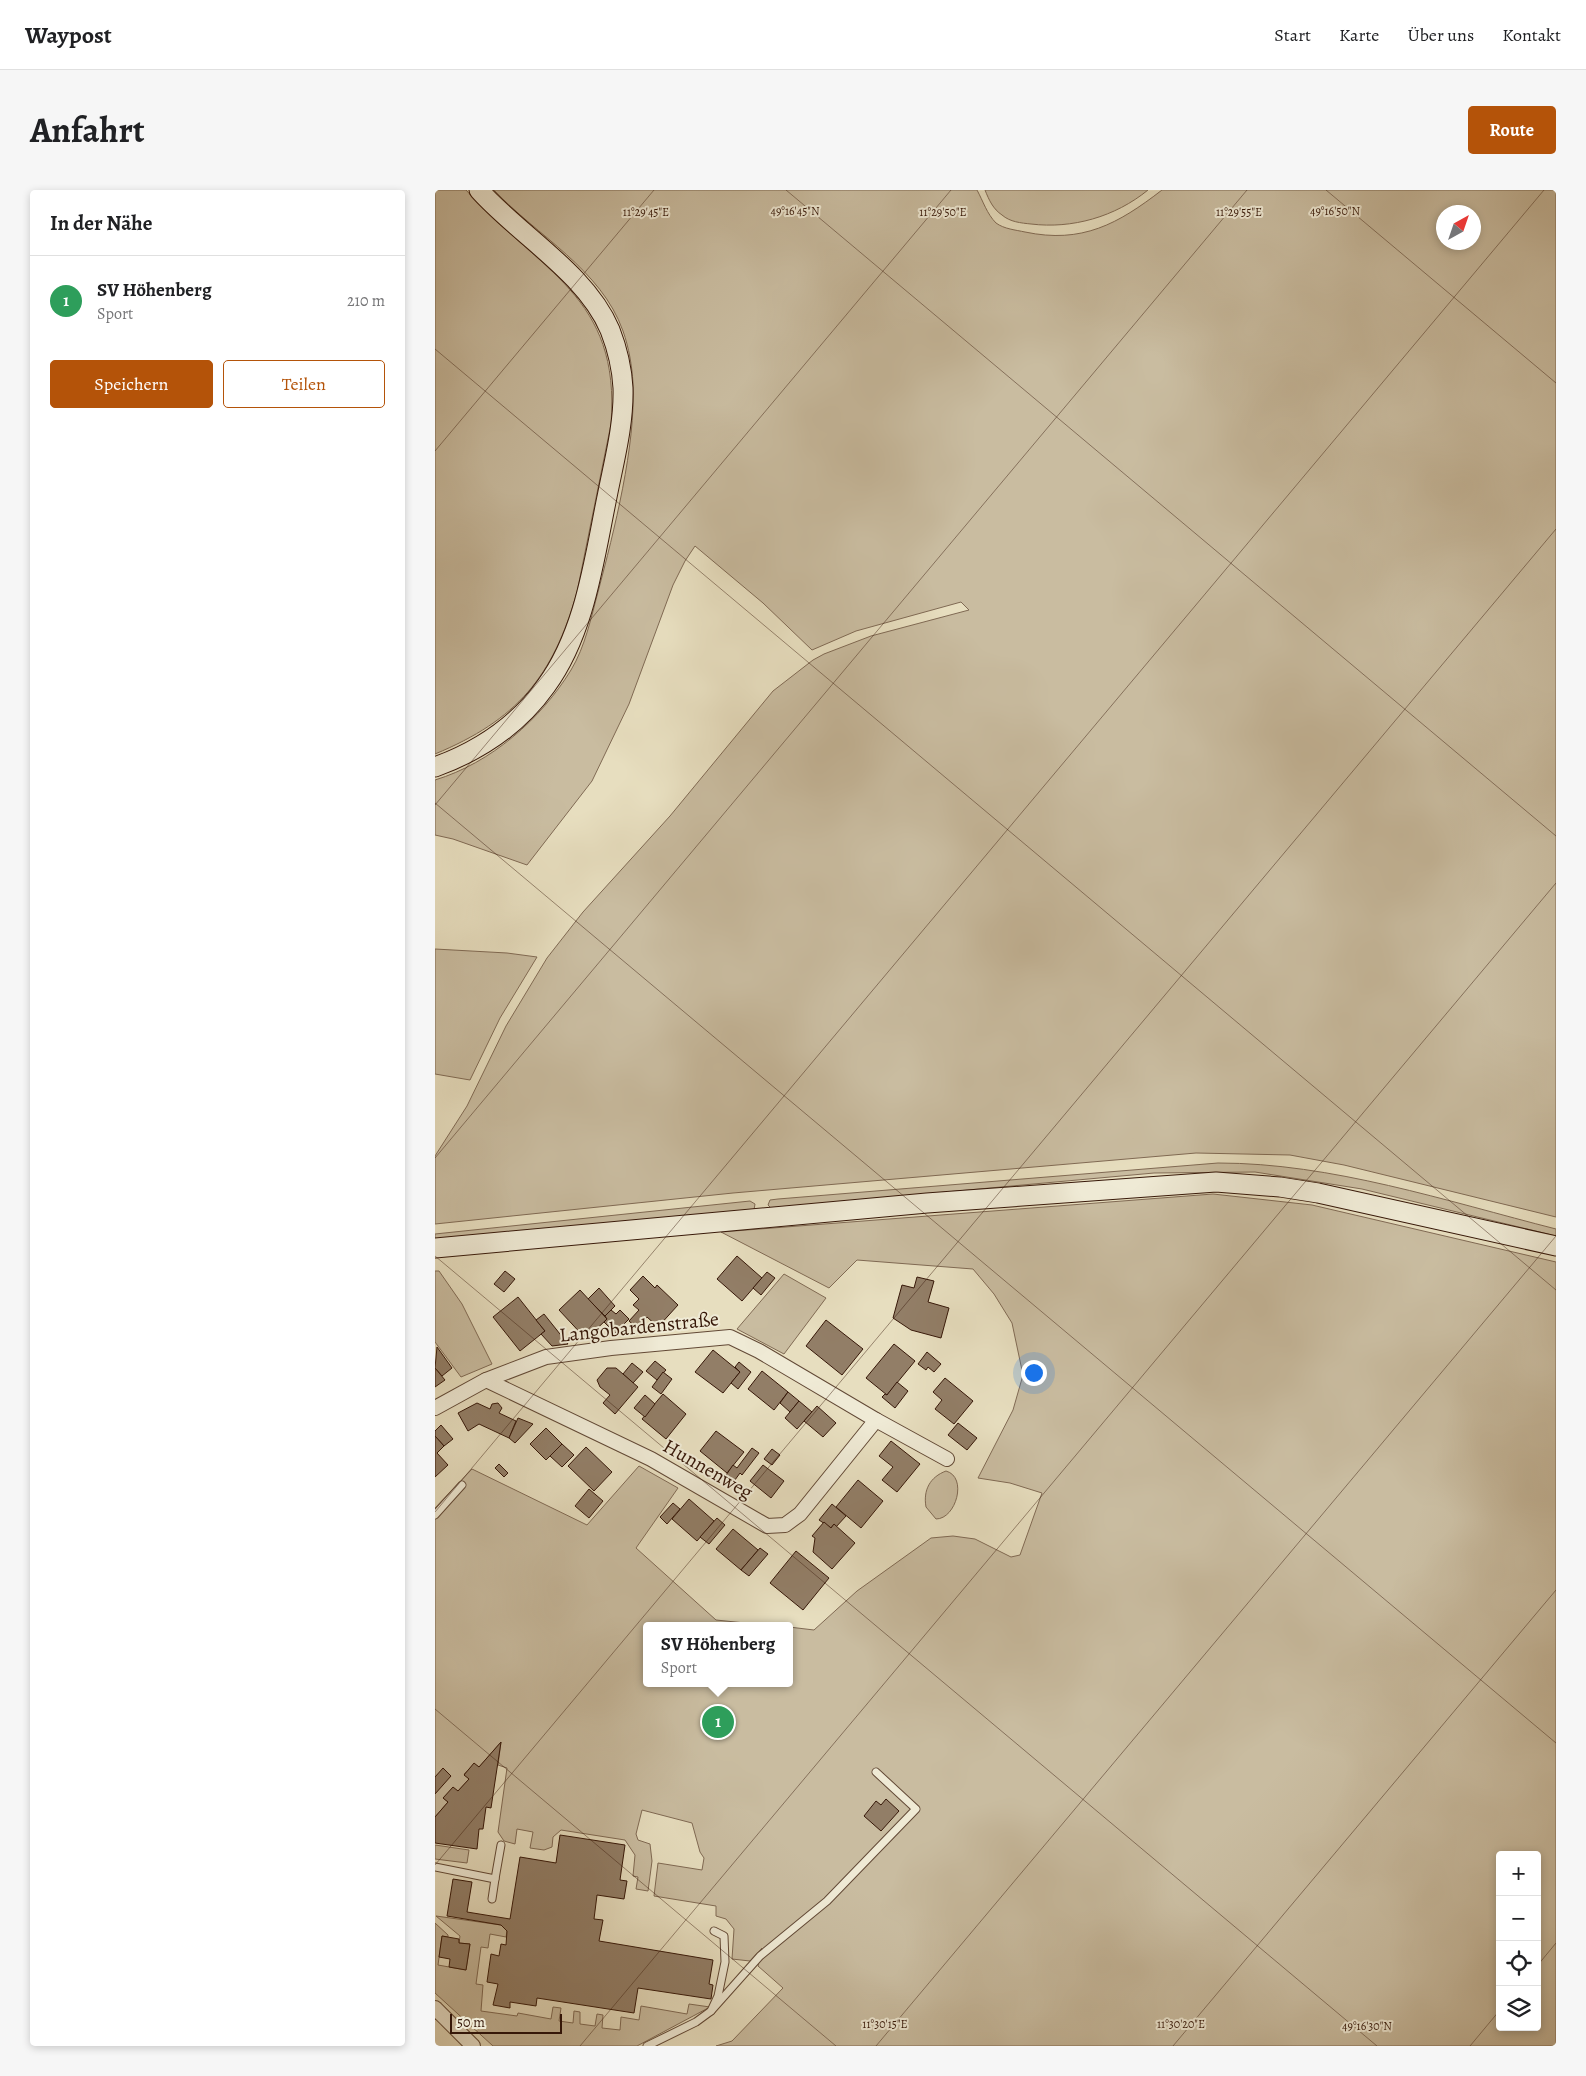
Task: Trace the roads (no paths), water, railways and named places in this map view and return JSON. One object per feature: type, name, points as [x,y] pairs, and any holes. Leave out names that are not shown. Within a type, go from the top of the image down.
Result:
[{"type":"main road","points":[[435,767],[467,754],[510,725],[546,687],[560,666],[570,644],[583,604],[604,514],[622,415],[621,369],[616,347],[599,310],[570,276],[479,190]]},
{"type":"main road","points":[[435,1248],[927,1203],[1216,1182],[1280,1187],[1318,1194],[1556,1246]]},
{"type":"street","name":"Langobardenstraße","points":[[435,1408],[486,1380],[545,1357],[611,1348],[729,1337],[759,1351],[875,1420],[947,1459]]},
{"type":"street","name":"Hunnenweg","points":[[486,1380],[651,1459],[767,1526],[785,1525],[799,1514],[875,1420]]},
{"type":"street","points":[[435,2008],[473,2046]]},
{"type":"lane","points":[[435,1516],[462,1486]]},
{"type":"lane","points":[[647,2046],[696,2022],[711,2011],[761,1956],[827,1901],[916,1809],[877,1772]]},
{"type":"lane","points":[[492,1899],[501,1845]]},
{"type":"lane","points":[[435,1867],[495,1879]]},
{"type":"lane","points":[[711,2011],[721,1987],[726,1945],[723,1936],[714,1931]]},
{"type":"place","name":"SV Höhenberg","points":[[718,1722]]}]
